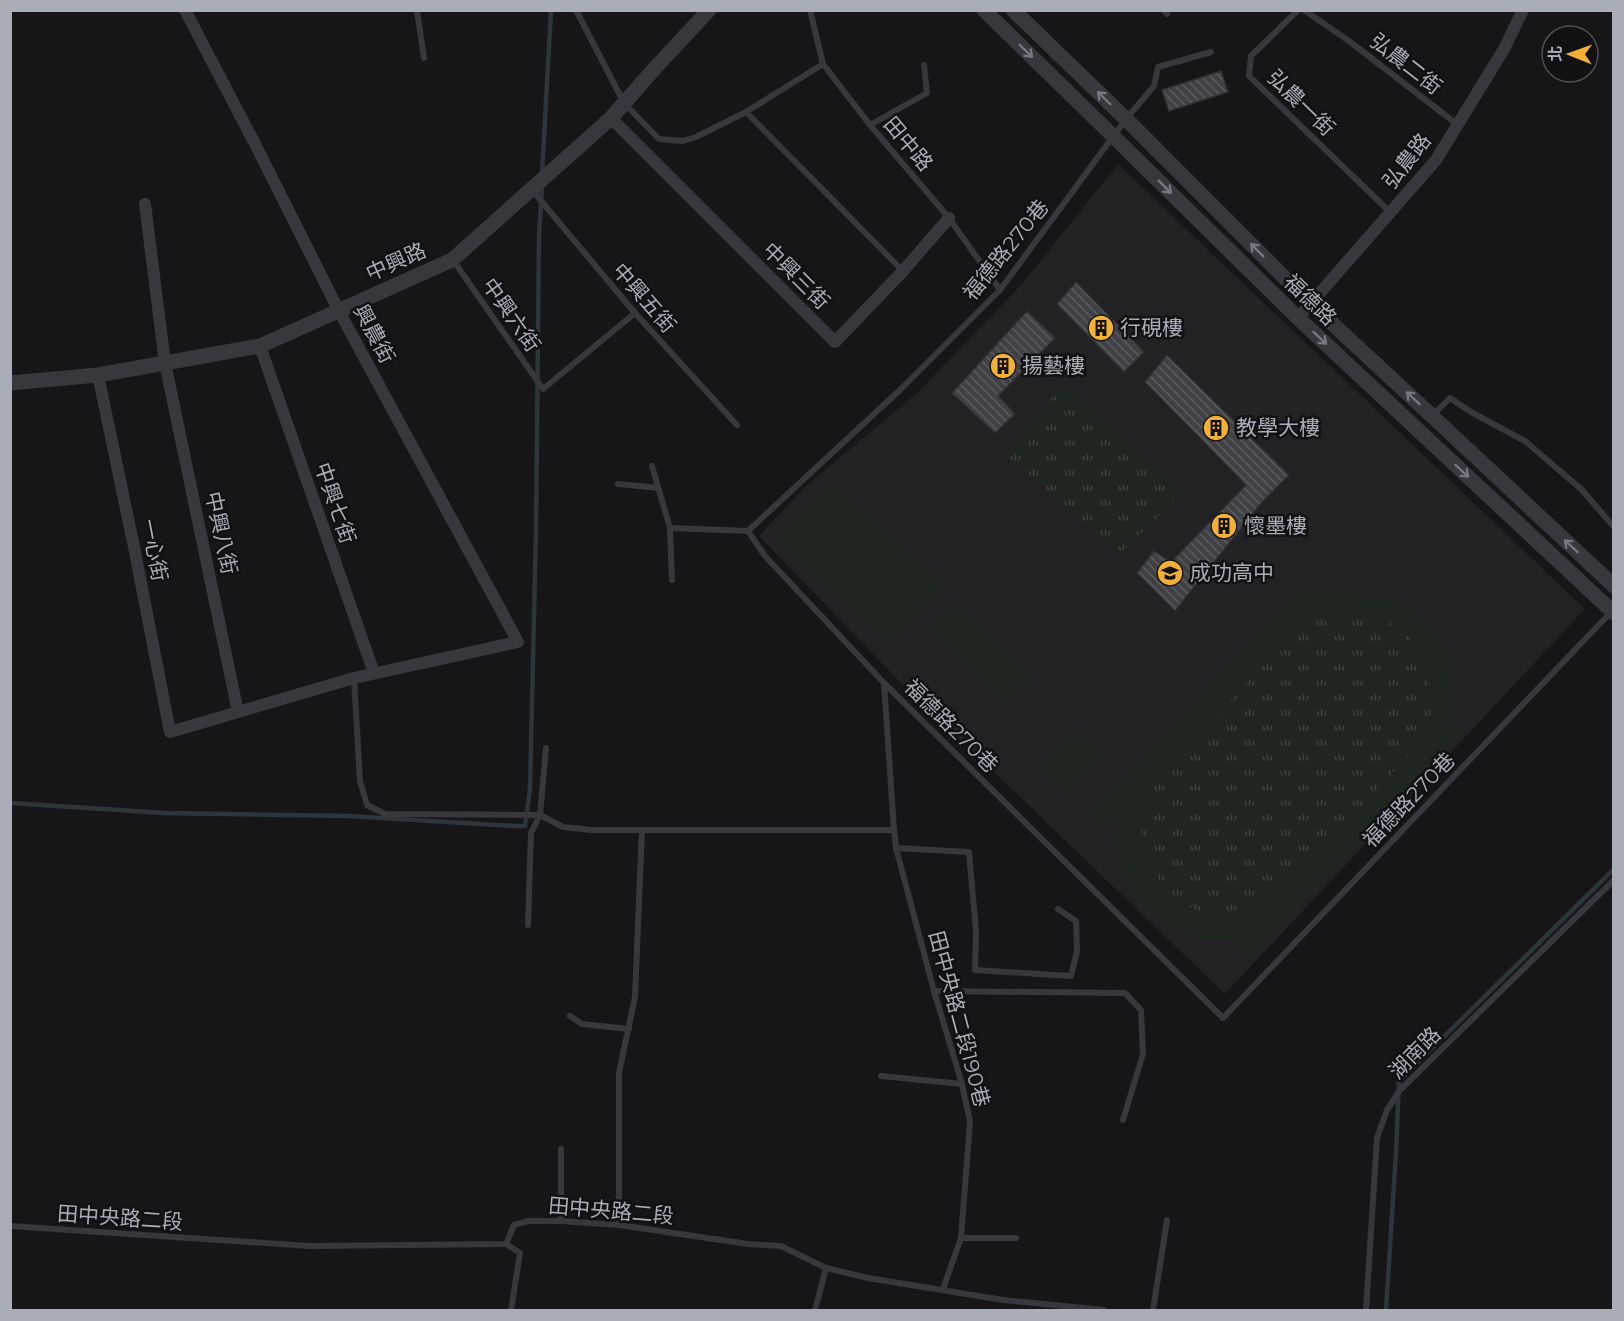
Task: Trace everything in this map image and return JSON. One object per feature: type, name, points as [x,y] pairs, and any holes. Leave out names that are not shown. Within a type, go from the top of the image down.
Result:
[{"type":"street","name":"興農街","points":[[185,10],[339,311],[518,642],[374,674]]},
{"type":"street","name":"中興路","points":[[10,383],[98,375],[260,346],[452,260],[611,118],[709,10]]},
{"type":"street","name":"福德路","points":[[984,10],[1298,318],[1613,612]]},
{"type":"street","name":"福德路","points":[[1013,10],[1310,303],[1614,586]]},
{"type":"street","name":"弘農路","points":[[1298,318],[1436,160],[1504,48],[1520,12]]},
{"type":"street","name":"中興三街","points":[[611,118],[835,342],[903,271],[949,218]]},
{"type":"street","name":"中興八街","points":[[145,204],[165,363],[238,711]]},
{"type":"street","name":"中興七街","points":[[260,346],[374,674]]},
{"type":"street","name":"一心街","points":[[98,375],[170,732],[238,711]]},
{"type":"street","points":[[238,711],[374,674]]},
{"type":"lane","points":[[417,10],[424,58]]},
{"type":"lane","points":[[576,10],[624,103],[659,139],[683,141],[696,137],[746,112],[823,64]]},
{"type":"lane","name":"田中路","points":[[810,10],[823,64],[870,125],[949,218],[1000,290]]},
{"type":"lane","name":"弘農一街","points":[[1298,10],[1251,56],[1249,76],[1391,212]]},
{"type":"lane","name":"弘農二街","points":[[1304,10],[1349,41],[1458,125]]},
{"type":"lane","name":"福德路270巷","points":[[1211,52],[1158,67],[1154,86],[1126,119],[1000,290],[900,389],[748,531],[765,556],[884,683],[1224,1018],[1613,612]]},
{"type":"lane","points":[[870,125],[927,93],[924,65]]},
{"type":"lane","points":[[746,112],[903,271]]},
{"type":"lane","name":"中興五街","points":[[531,189],[635,313],[736,425]]},
{"type":"lane","name":"中興六街","points":[[452,260],[543,389],[635,313]]},
{"type":"lane","points":[[1432,416],[1450,398],[1471,412],[1526,441],[1581,489],[1614,527]]},
{"type":"lane","points":[[652,466],[670,528],[672,580]]},
{"type":"lane","points":[[618,484],[658,488]]},
{"type":"lane","points":[[670,528],[748,531]]},
{"type":"lane","points":[[354,678],[360,781],[367,805],[385,814],[540,815],[563,827],[592,830],[894,830]]},
{"type":"lane","name":"田中央路二段190巷","points":[[884,683],[897,848],[934,991],[962,1084],[970,1122],[961,1238],[943,1289]]},
{"type":"lane","points":[[528,926],[531,833],[540,815],[546,748]]},
{"type":"lane","points":[[619,1226],[619,1073],[635,997],[642,830]]},
{"type":"lane","points":[[897,848],[969,852],[976,931],[975,970],[1071,976],[1077,951],[1077,921],[1058,909]]},
{"type":"lane","name":"湖南路","points":[[1366,1311],[1377,1138],[1387,1110],[1400,1090],[1614,880]]},
{"type":"lane","points":[[934,991],[1125,993],[1141,1010],[1143,1054],[1123,1120]]},
{"type":"lane","points":[[570,1016],[582,1024],[628,1029]]},
{"type":"lane","points":[[881,1076],[962,1084]]},
{"type":"lane","points":[[561,1149],[561,1221]]},
{"type":"lane","points":[[1153,1311],[1167,1220]]},
{"type":"lane","name":"田中央路二段","points":[[10,1226],[310,1246],[506,1244],[514,1225],[528,1221],[561,1221],[781,1246],[826,1268],[868,1278],[1003,1300],[1104,1311]]},
{"type":"lane","points":[[961,1238],[1016,1238]]},
{"type":"lane","points":[[506,1244],[520,1253],[511,1311]]},
{"type":"lane","points":[[814,1311],[826,1268]]},
{"type":"shaded area","name":"成功高中","points":[[1118,164],[1585,609],[1225,994],[898,680],[759,536],[807,485],[917,393],[1022,284]]},
{"type":"green space","points":[[1063,383],[1183,493],[1121,553],[1005,455]]},
{"type":"green space","points":[[829,483],[946,584],[891,643],[777,542]]},
{"type":"green space","points":[[1336,590],[1386,595],[1413,609],[1430,624],[1447,654],[1455,691],[1449,721],[1463,733],[1248,958],[1231,940],[1203,939],[1178,930],[1134,898],[1121,870],[1115,821],[1105,828],[1087,813],[1298,593]],"holes":[[[1329,615],[1359,615],[1387,621],[1407,633],[1424,660],[1431,691],[1431,719],[1422,742],[1271,900],[1239,912],[1203,914],[1170,896],[1148,865],[1140,827],[1150,787],[1297,628]]]},
{"type":"green space","points":[[952,602],[1030,675],[1005,702],[931,629]]},
{"type":"green space","points":[[1329,615],[1359,615],[1387,621],[1407,633],[1424,660],[1431,691],[1431,719],[1422,742],[1271,900],[1239,912],[1203,914],[1169,896],[1148,865],[1140,827],[1150,787],[1297,628]]},
{"type":"green space","points":[[1076,730],[1101,754],[1067,793],[1041,768]]},
{"type":"building","points":[[1221,71],[1228,92],[1169,111],[1162,90]]},
{"type":"building","name":"行硯樓","points":[[1076,282],[1144,352],[1124,372],[1057,304]]},
{"type":"building","name":"揚藝樓","points":[[1027,311],[1055,338],[998,396],[1015,414],[995,433],[952,393]]},
{"type":"building","points":[[1167,355],[1289,475],[1262,502],[1175,611],[1137,573],[1154,551],[1171,562],[1246,485],[1145,382]]},
{"type":"waterway","points":[[542,174],[551,10]]},
{"type":"waterway","points":[[10,803],[165,813],[348,816],[525,826],[530,789],[539,237],[542,186]]},
{"type":"waterway","points":[[1386,1310],[1399,1081],[1614,869]]},
{"type":"place","name":"行硯樓","points":[[1101,328]]},
{"type":"place","name":"揚藝樓","points":[[1003,366]]},
{"type":"place","name":"教學大樓","points":[[1216,428]]},
{"type":"place","name":"懷墨樓","points":[[1224,526]]},
{"type":"place","name":"成功高中","points":[[1170,573]]}]
